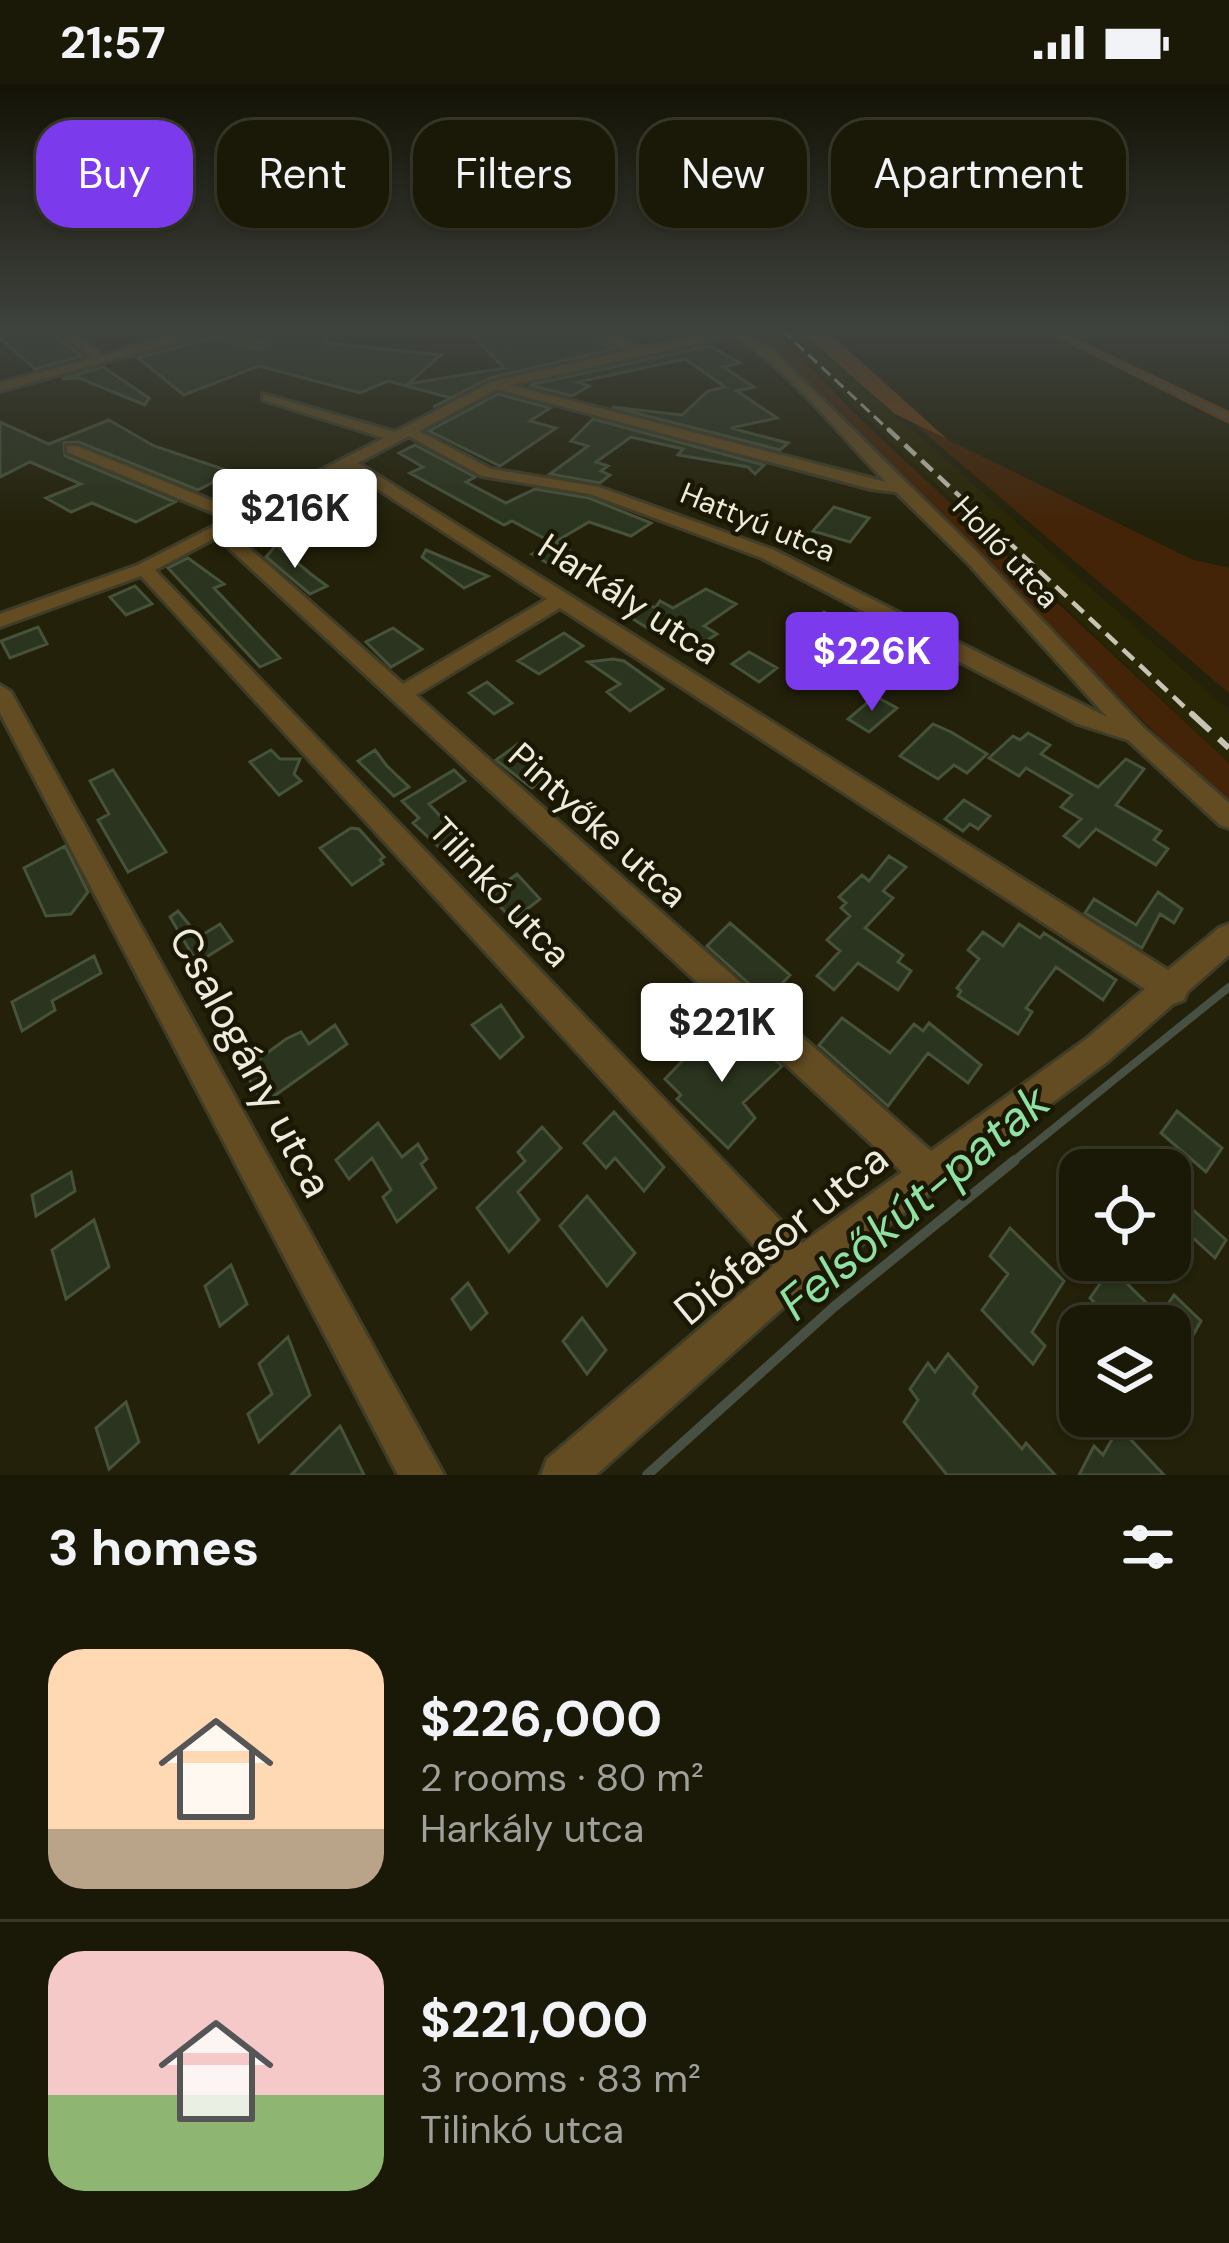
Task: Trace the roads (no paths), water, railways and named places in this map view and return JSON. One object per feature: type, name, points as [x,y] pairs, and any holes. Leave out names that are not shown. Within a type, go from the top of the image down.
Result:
[{"type":"street","points":[[0,621],[144,569],[477,395]]},
{"type":"street","points":[[533,395],[877,486],[902,488]]},
{"type":"street","name":"Holló utca","points":[[813,395],[1136,734],[1229,818]]},
{"type":"street","name":"Hattyú utca","points":[[268,397],[400,435],[487,473],[593,490],[768,554],[1087,718],[1136,734]]},
{"type":"street","points":[[72,449],[231,525]]},
{"type":"street","name":"Harkály utca","points":[[349,464],[1173,989]]},
{"type":"street","name":"Pintyőke utca","points":[[231,525],[400,695],[929,1173]]},
{"type":"street","name":"Tilinkó utca","points":[[144,569],[800,1268]]},
{"type":"street","points":[[400,695],[563,598]]},
{"type":"street","name":"Csalogány utca","points":[[0,692],[422,1475]]},
{"type":"street","name":"Diófasor utca","points":[[563,1475],[800,1268],[1173,989],[1229,937]]},
{"type":"waterway","points":[[1182,395],[1229,418]]},
{"type":"waterway","name":"Felsőkút-patak","points":[[1011,1163],[1229,987]]},
{"type":"waterway","name":"Felsőkút-patak","points":[[647,1475],[835,1306],[1015,1160]]},
{"type":"railway","points":[[851,395],[891,432]]},
{"type":"railway","points":[[888,429],[1194,716]]},
{"type":"railway","points":[[1191,713],[1229,748]]}]
